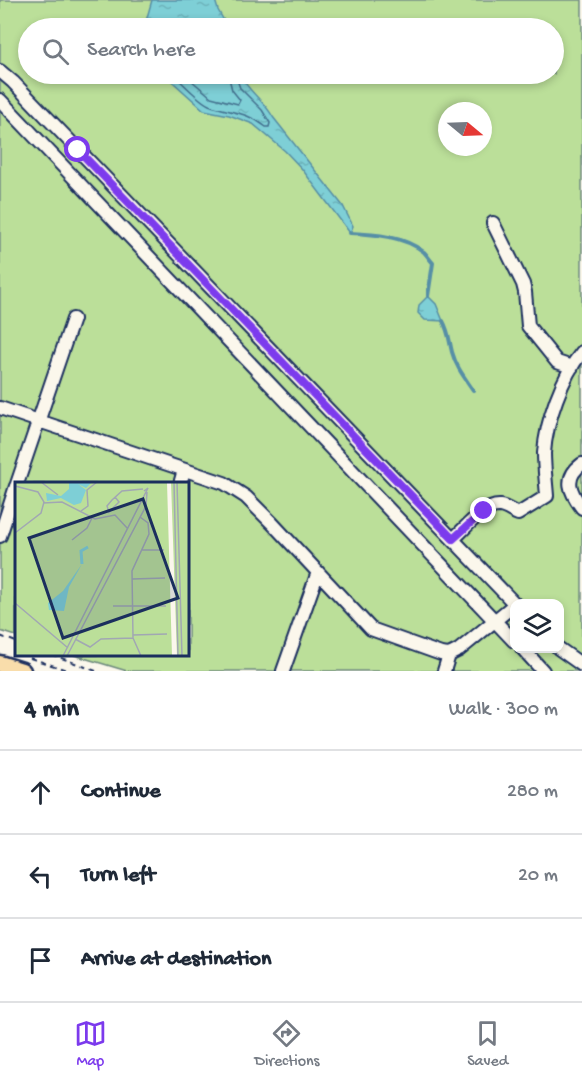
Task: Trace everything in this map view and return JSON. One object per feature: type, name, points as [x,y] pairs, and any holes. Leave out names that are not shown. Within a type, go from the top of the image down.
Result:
[{"type":"main road","points":[[0,664],[25,664]]},
{"type":"lane","points":[[0,71],[510,599]]},
{"type":"lane","points":[[0,93],[13,82]]},
{"type":"lane","points":[[0,100],[510,637]]},
{"type":"lane","points":[[493,223],[523,284],[528,326],[557,362],[572,367]]},
{"type":"lane","points":[[18,482],[73,319]]},
{"type":"lane","points":[[453,539],[484,511],[497,506],[518,514],[547,496],[544,451],[552,413],[564,382],[582,352]]},
{"type":"lane","points":[[0,408],[224,483],[246,497],[371,628],[386,635],[449,655],[459,650],[510,608]]},
{"type":"lane","points":[[582,464],[574,470],[570,480],[572,494],[582,508]]},
{"type":"lane","points":[[180,482],[184,470]]},
{"type":"lane","points":[[0,536],[15,491]]},
{"type":"lane","points":[[282,671],[318,572]]},
{"type":"lane","points":[[564,652],[582,665]]},
{"type":"lane","points":[[527,653],[543,671]]},
{"type":"lane","points":[[444,671],[449,655]]},
{"type":"path","points":[[0,636],[15,642]]},
{"type":"path","points":[[56,656],[96,671]]},
{"type":"path","points":[[25,664],[70,671]]},
{"type":"green space","points":[[0,0],[582,0],[582,671],[127,671],[77,656],[189,656],[189,482],[15,482],[15,636],[0,631]]},
{"type":"water","points":[[152,0],[215,0],[222,18],[147,18]]},
{"type":"water","points":[[175,84],[246,84],[343,206],[353,226],[350,233],[302,169],[253,124],[229,115],[204,110]]},
{"type":"water","points":[[428,296],[436,304],[443,321],[425,320],[418,313],[419,305]]},
{"type":"waterway","points":[[350,233],[398,239],[424,252],[433,263],[428,296]]},
{"type":"waterway","points":[[443,321],[456,363],[473,390]]},
{"type":"route","points":[[78,150],[453,539],[484,511]]}]
